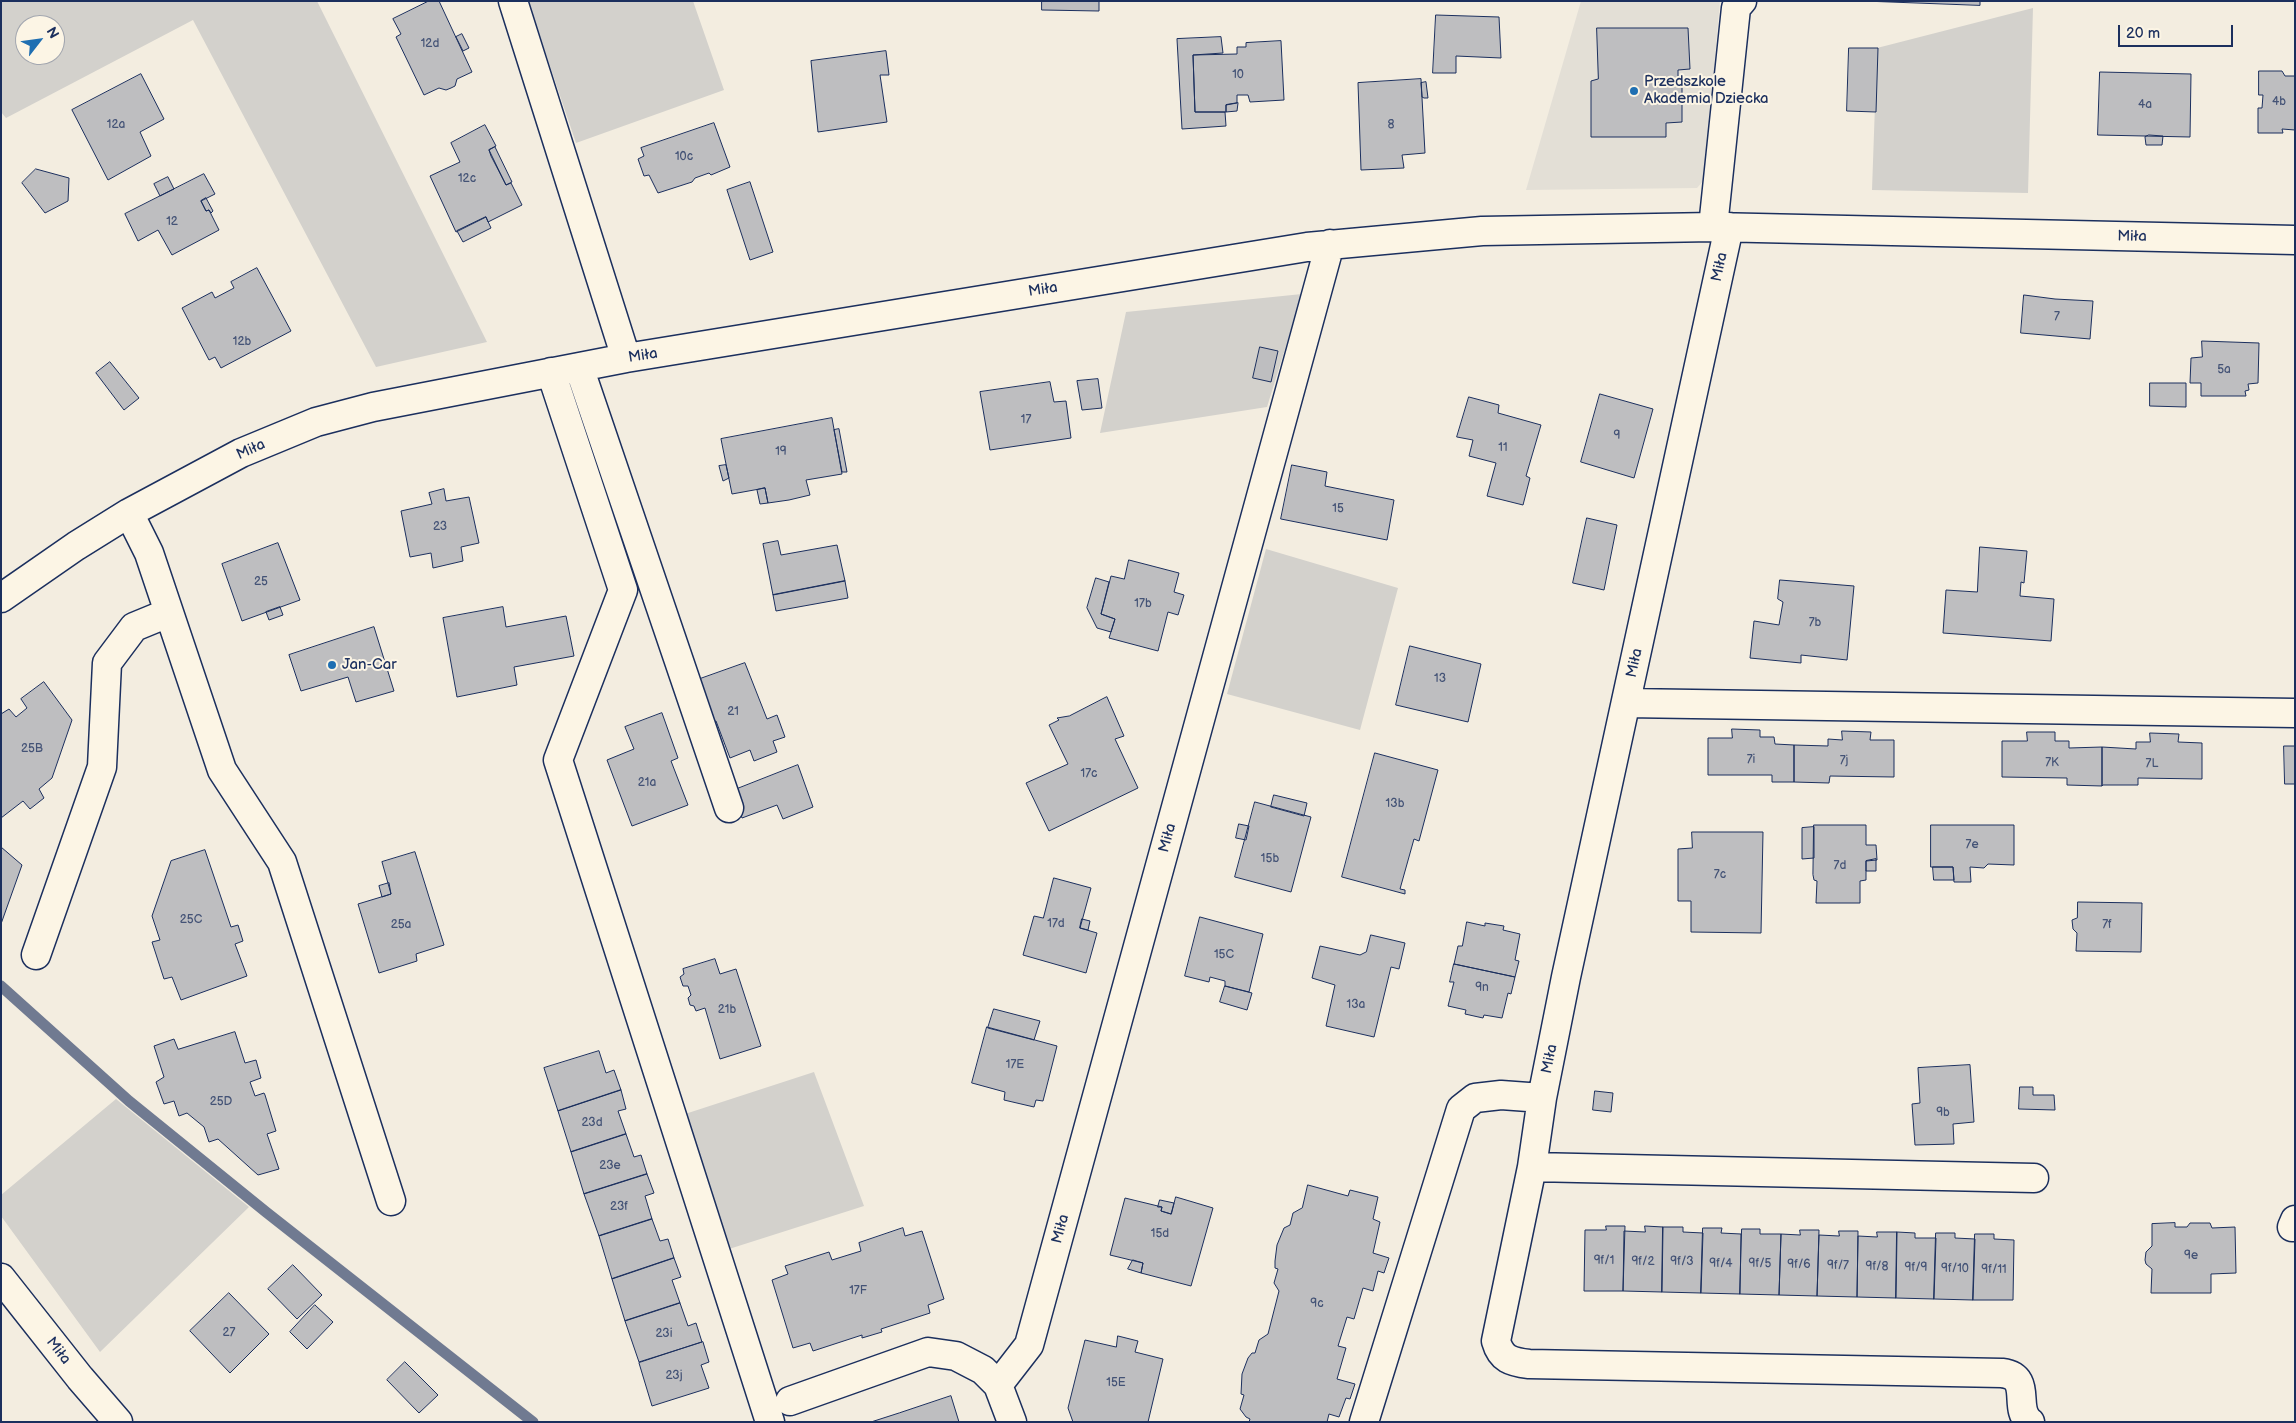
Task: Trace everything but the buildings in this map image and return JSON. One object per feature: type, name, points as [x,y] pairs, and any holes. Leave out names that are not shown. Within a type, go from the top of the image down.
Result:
[{"type":"street","points":[[513,1],[626,358]]},
{"type":"street","points":[[1721,227],[1736,8],[1742,1]]},
{"type":"street","name":"Miła","points":[[1721,227],[1626,703],[1542,1098],[1532,1167],[1496,1340],[1499,1350],[1507,1360],[1529,1364],[2002,1372],[2016,1378],[2020,1385],[2022,1412],[2030,1422]]},
{"type":"street","name":"Miła","points":[[1,598],[76,546],[130,513],[241,453],[316,422],[373,407],[626,358],[1330,244],[1482,231],[1721,227],[2295,240]]},
{"type":"street","name":"Miła","points":[[998,1385],[1030,1345],[1330,244]]},
{"type":"street","points":[[579,367],[729,808]]},
{"type":"street","points":[[551,372],[623,590],[558,760],[770,1422]]},
{"type":"street","points":[[130,513],[149,553],[222,770],[282,862],[391,1201]]},
{"type":"street","points":[[36,955],[102,767],[108,663],[134,627],[168,613]]},
{"type":"street","points":[[1626,703],[2295,713]]},
{"type":"street","points":[[1364,1422],[1461,1109],[1475,1098],[1501,1094],[1542,1098]]},
{"type":"street","points":[[1532,1167],[2034,1178]]},
{"type":"street","name":"Miła","points":[[1,1278],[80,1378],[118,1422]]},
{"type":"street","points":[[790,1401],[928,1352],[956,1356],[983,1370],[998,1385],[1012,1422]]},
{"type":"shaded area","points":[[1,1],[317,1],[487,342],[376,367],[193,20],[6,118],[1,112]]},
{"type":"shaded area","points":[[528,1],[693,1],[724,90],[576,143]]},
{"type":"shaded area","name":"Przedszkole Akademia Dziecka","points":[[1581,1],[1720,1],[1704,180],[1697,188],[1526,190]]},
{"type":"shaded area","points":[[2033,8],[2028,193],[1872,190],[1877,48]]},
{"type":"shaded area","points":[[1302,294],[1267,407],[1100,433],[1126,312]]},
{"type":"shaded area","points":[[1266,549],[1398,588],[1360,730],[1227,694]]},
{"type":"shaded area","points":[[814,1072],[864,1206],[729,1249],[685,1114]]},
{"type":"shaded area","points":[[116,1099],[249,1207],[100,1352],[1,1216],[1,1195]]},
{"type":"waterway","points":[[1,986],[129,1101],[266,1212],[533,1422]]},
{"type":"place","name":"Przedszkole Akademia Dziecka","points":[[1634,91]]},
{"type":"place","name":"Jan-Car","points":[[332,665]]}]
